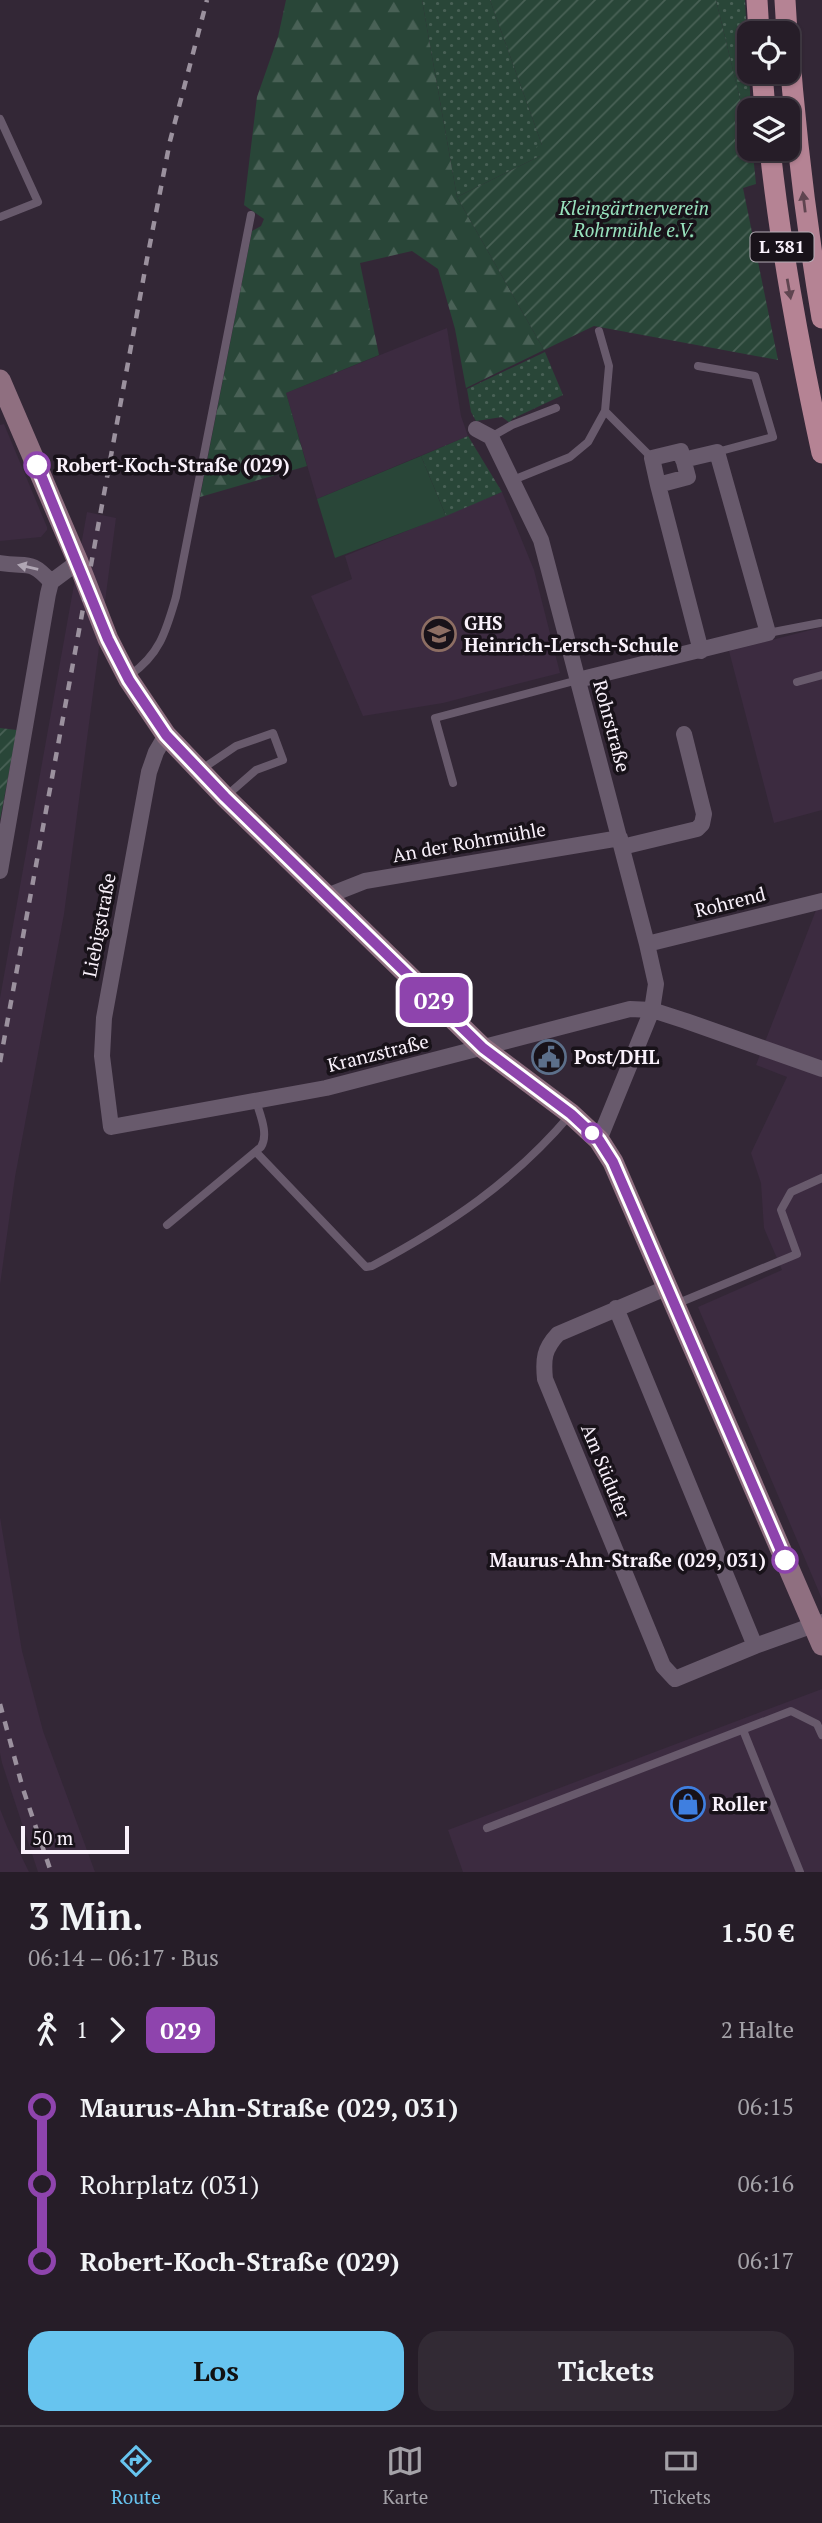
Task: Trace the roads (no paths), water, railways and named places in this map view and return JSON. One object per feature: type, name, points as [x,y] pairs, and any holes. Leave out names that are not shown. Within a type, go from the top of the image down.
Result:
[{"type":"main road","points":[[757,0],[759,21]]},
{"type":"main road","name":"L 381","points":[[785,0],[787,21]]},
{"type":"main road","name":"L 381","points":[[792,84],[811,255],[822,318]]},
{"type":"main road","name":"L 381","points":[[771,161],[798,345],[822,453]]},
{"type":"street","points":[[0,380],[8,417],[78,562],[108,639],[127,677],[166,735],[225,797],[483,1048],[571,1114],[599,1140],[613,1162],[670,1296],[818,1623],[822,1645]]},
{"type":"street","points":[[476,429],[491,437]]},
{"type":"street","name":"Rohrstraße","points":[[491,437],[541,540],[648,944],[656,984],[652,1010],[599,1140]]},
{"type":"street","points":[[658,485],[688,477],[681,451],[652,458],[658,485],[701,651]]},
{"type":"street","points":[[578,680],[768,633],[717,452],[684,460]]},
{"type":"street","points":[[0,871],[22,733],[51,582],[78,562]]},
{"type":"street","points":[[0,563],[28,564],[41,570],[51,582]]},
{"type":"street","points":[[621,842],[697,829],[702,824],[704,814],[684,734]]},
{"type":"street","name":"Liebigstraße","points":[[111,1128],[102,1056],[104,1018],[149,772],[166,735]]},
{"type":"street","name":"An der Rohrmühle","points":[[327,896],[365,881],[621,842]]},
{"type":"street","name":"Rohrend","points":[[648,944],[822,901]]},
{"type":"street","name":"Kranzstraße","points":[[111,1128],[326,1088],[630,1009],[652,1010]]},
{"type":"street","points":[[652,1010],[822,1069]]},
{"type":"street","name":"Am Südufer","points":[[670,1296],[616,1308],[558,1334],[546,1346],[543,1361],[545,1379],[663,1666],[675,1679],[818,1623]]},
{"type":"street","points":[[616,1308],[755,1646]]},
{"type":"lane","points":[[0,119],[38,202],[0,217]]},
{"type":"lane","points":[[127,677],[151,658],[159,646],[176,597],[251,215]]},
{"type":"lane","points":[[513,480],[570,457],[588,442],[605,411],[609,366],[599,331]]},
{"type":"lane","points":[[698,366],[755,376],[773,437],[717,452]]},
{"type":"lane","points":[[491,437],[512,425],[556,408]]},
{"type":"lane","points":[[605,411],[652,458]]},
{"type":"lane","points":[[768,633],[820,623]]},
{"type":"lane","points":[[797,682],[822,675]]},
{"type":"lane","points":[[453,783],[435,719],[578,680]]},
{"type":"lane","points":[[200,771],[236,747],[274,733],[283,760],[256,770],[225,797]]},
{"type":"lane","points":[[167,1225],[256,1152],[265,1141],[256,1101]]},
{"type":"lane","points":[[256,1152],[366,1267],[428,1237],[488,1195],[542,1148],[571,1114]]},
{"type":"lane","points":[[670,1296],[797,1254],[781,1210],[792,1192],[822,1178]]},
{"type":"lane","points":[[487,1828],[791,1711],[817,1724],[822,1735]]},
{"type":"lane","points":[[743,1730],[800,1872]]},
{"type":"railway","points":[[0,1062],[147,259],[170,141],[207,0]]},
{"type":"railway","points":[[0,1704],[23,1789],[51,1872]]},
{"type":"place","name":"Robert-Koch-Straße (029)","points":[[37,465]]},
{"type":"place","name":"GHS Heinrich-Lersch-Schule","points":[[439,634]]},
{"type":"place","name":"Post/DHL","points":[[549,1057]]},
{"type":"place","name":"Maurus-Ahn-Straße (029, 031)","points":[[785,1560]]},
{"type":"place","name":"Roller","points":[[688,1804]]},
{"type":"park label","name":"Kleingärtnerverein Rohrmühle e.V.","points":[[634,219]]}]
